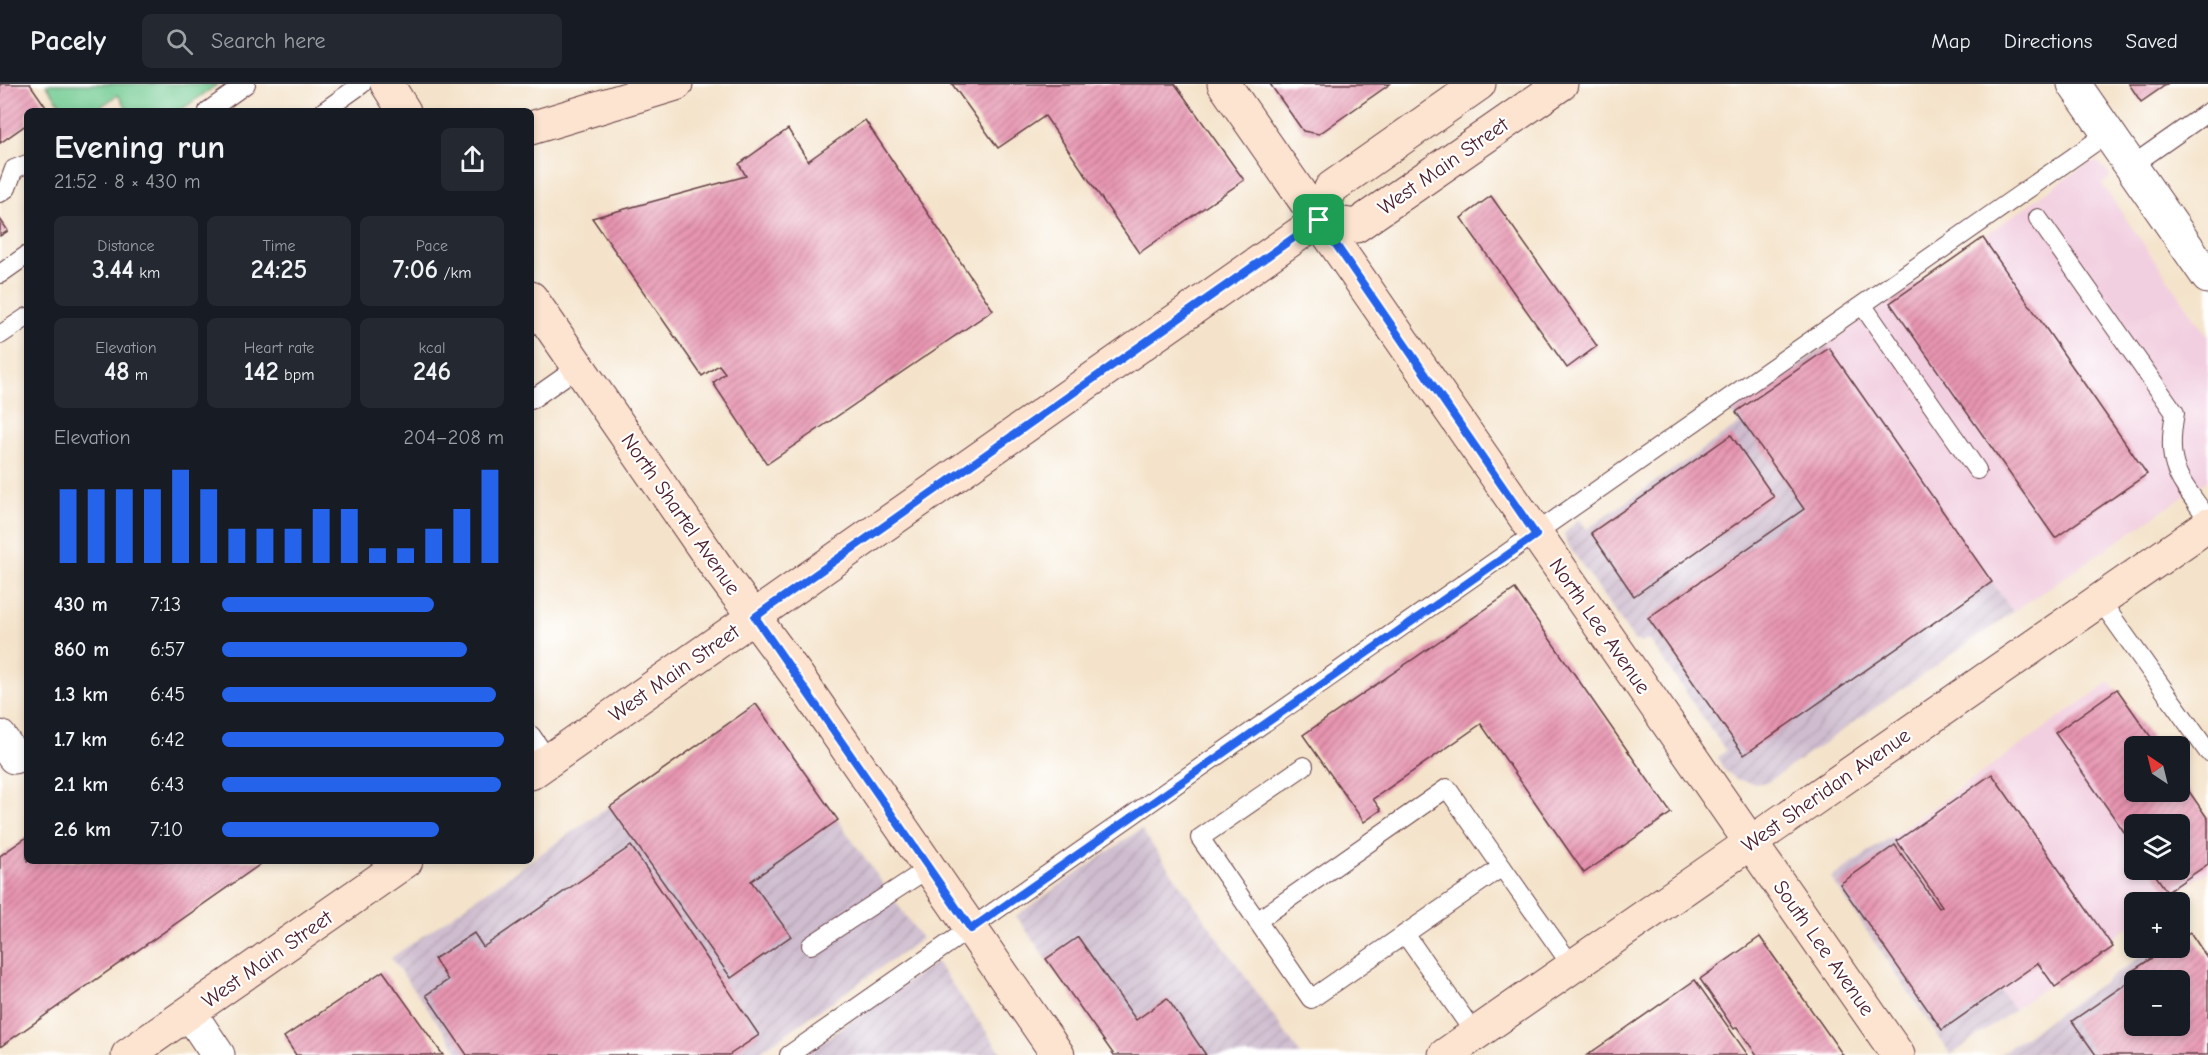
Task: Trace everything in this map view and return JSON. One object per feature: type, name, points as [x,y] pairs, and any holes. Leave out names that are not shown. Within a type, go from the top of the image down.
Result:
[{"type":"main road","points":[[387,84],[402,108]]},
{"type":"main road","points":[[534,127],[676,84]]},
{"type":"main road","name":"North Lee Avenue","points":[[1224,84],[1750,842]]},
{"type":"main road","points":[[1319,220],[1331,188],[1479,84]]},
{"type":"main road","name":"West Main Street","points":[[537,756],[755,617],[1319,220],[1356,226],[1561,84]]},
{"type":"main road","name":"North Shartel Avenue","points":[[534,302],[1058,1055]]},
{"type":"main road","name":"West Sheridan Avenue","points":[[1445,1055],[2208,525]]},
{"type":"main road","name":"South Lee Avenue","points":[[1750,842],[1898,1055]]},
{"type":"main road","name":"West Main Street","points":[[128,1055],[402,864]]},
{"type":"street","points":[[2074,84],[2208,278]]},
{"type":"street","points":[[190,1013],[218,1055]]},
{"type":"lane","points":[[212,108],[246,84]]},
{"type":"lane","points":[[328,108],[362,84]]},
{"type":"lane","points":[[2131,166],[2208,112]]},
{"type":"lane","points":[[789,1055],[2108,133]]},
{"type":"lane","points":[[0,193],[7,188],[14,168]]},
{"type":"lane","points":[[2038,218],[2175,413],[2170,453],[2175,470],[2208,519]]},
{"type":"lane","points":[[0,274],[24,257]]},
{"type":"lane","points":[[1863,306],[1977,470]]},
{"type":"lane","points":[[0,335],[24,319]]},
{"type":"lane","points":[[534,398],[578,367]]},
{"type":"lane","points":[[2100,600],[2208,753]]},
{"type":"lane","points":[[1304,766],[1200,838],[1311,999],[1502,867]]},
{"type":"lane","points":[[1257,921],[1447,788],[1572,966]]},
{"type":"lane","points":[[811,945],[929,868]]},
{"type":"lane","points":[[1406,934],[1475,1034]]},
{"type":"shaded area","points":[[2090,162],[2098,162],[2110,174],[2109,179],[2102,184],[2208,337],[2208,480],[2013,612],[1827,345]]},
{"type":"shaded area","points":[[1827,345],[2013,612],[1768,782],[1755,784],[1736,779],[1723,769],[1718,757],[1726,751],[1649,639],[1642,643],[1634,640],[1566,542],[1564,534],[1579,519],[1587,529],[1739,424],[1731,411]]},
{"type":"shaded area","points":[[2110,682],[2147,736],[2124,736],[2124,802],[2190,802],[2190,797],[2208,823],[2208,871],[2178,892],[2124,892],[2124,930],[2014,1010],[1891,837]]},
{"type":"shaded area","points":[[756,704],[922,939],[755,1055],[461,1055],[391,958],[526,864],[534,864],[534,858]]},
{"type":"shaded area","points":[[1141,829],[1301,1055],[1114,1055],[1016,916]]},
{"type":"shaded area","points":[[1891,837],[2014,1010],[1951,1055],[1831,878]]},
{"type":"shaded area","points":[[2190,932],[2208,959],[2208,1055],[2000,1054],[2139,958],[2190,958]]},
{"type":"shaded area","points":[[936,962],[1003,1055],[803,1055]]},
{"type":"green space","points":[[46,84],[218,84],[183,108],[127,108],[118,95],[98,108],[63,108]]},
{"type":"building","points":[[0,84],[30,84],[47,108],[24,108],[24,126],[0,143]]},
{"type":"building","points":[[952,84],[1175,84],[1244,180],[1139,253],[1045,116],[998,148]]},
{"type":"building","points":[[1270,84],[1390,84],[1319,134],[1303,131]]},
{"type":"building","points":[[2129,84],[2167,84],[2141,102]]},
{"type":"building","points":[[865,120],[993,310],[767,464],[713,383],[725,373],[719,365],[702,376],[592,218],[746,176],[739,164],[788,129],[808,161]]},
{"type":"building","points":[[1491,196],[1597,346],[1567,368],[1461,218]]},
{"type":"building","points":[[0,219],[8,231],[0,236]]},
{"type":"building","points":[[1983,238],[2147,474],[2055,538],[1890,303]]},
{"type":"building","points":[[1829,348],[1992,582],[1744,755],[1648,618],[1804,509],[1736,412]]},
{"type":"building","points":[[1731,435],[1774,497],[1634,596],[1591,533]]},
{"type":"building","points":[[1515,589],[1671,813],[1584,873],[1481,724],[1373,799],[1381,810],[1364,822],[1303,735]]},
{"type":"building","points":[[2117,689],[2150,736],[2124,736],[2124,802],[2190,802],[2190,793],[2208,819],[2208,864],[2190,876],[2190,814],[2124,814],[2124,832],[2055,733]]},
{"type":"building","points":[[756,704],[838,820],[751,881],[791,936],[731,978],[610,807]]},
{"type":"building","points":[[1992,774],[2113,947],[2055,987],[2038,963],[1942,1030],[1840,884],[1895,845],[1939,908],[1942,906],[1897,841]]},
{"type":"building","points":[[24,839],[24,864],[261,864],[0,1047],[0,856]]},
{"type":"building","points":[[631,846],[759,1035],[729,1055],[467,1055],[426,995],[448,980],[434,959],[474,933],[483,947]]},
{"type":"building","points":[[2159,880],[2185,880],[2167,892]]},
{"type":"building","points":[[2190,932],[2208,959],[2208,1055],[2096,1055],[2072,1021],[2124,985],[2124,1036],[2190,1036],[2190,970],[2134,970],[2152,958],[2190,958]]},
{"type":"building","points":[[1078,937],[1136,1020],[1167,998],[1206,1055],[1114,1055],[1046,959]]},
{"type":"building","points":[[1760,937],[1843,1055],[1757,1055],[1737,1027],[1734,1029],[1700,979]]},
{"type":"building","points":[[383,971],[443,1055],[296,1055],[284,1037]]},
{"type":"building","points":[[1695,980],[1748,1055],[1587,1055],[1612,1038]]},
{"type":"route","points":[[1319,220],[1536,535],[971,929],[755,617],[1319,220]]}]
